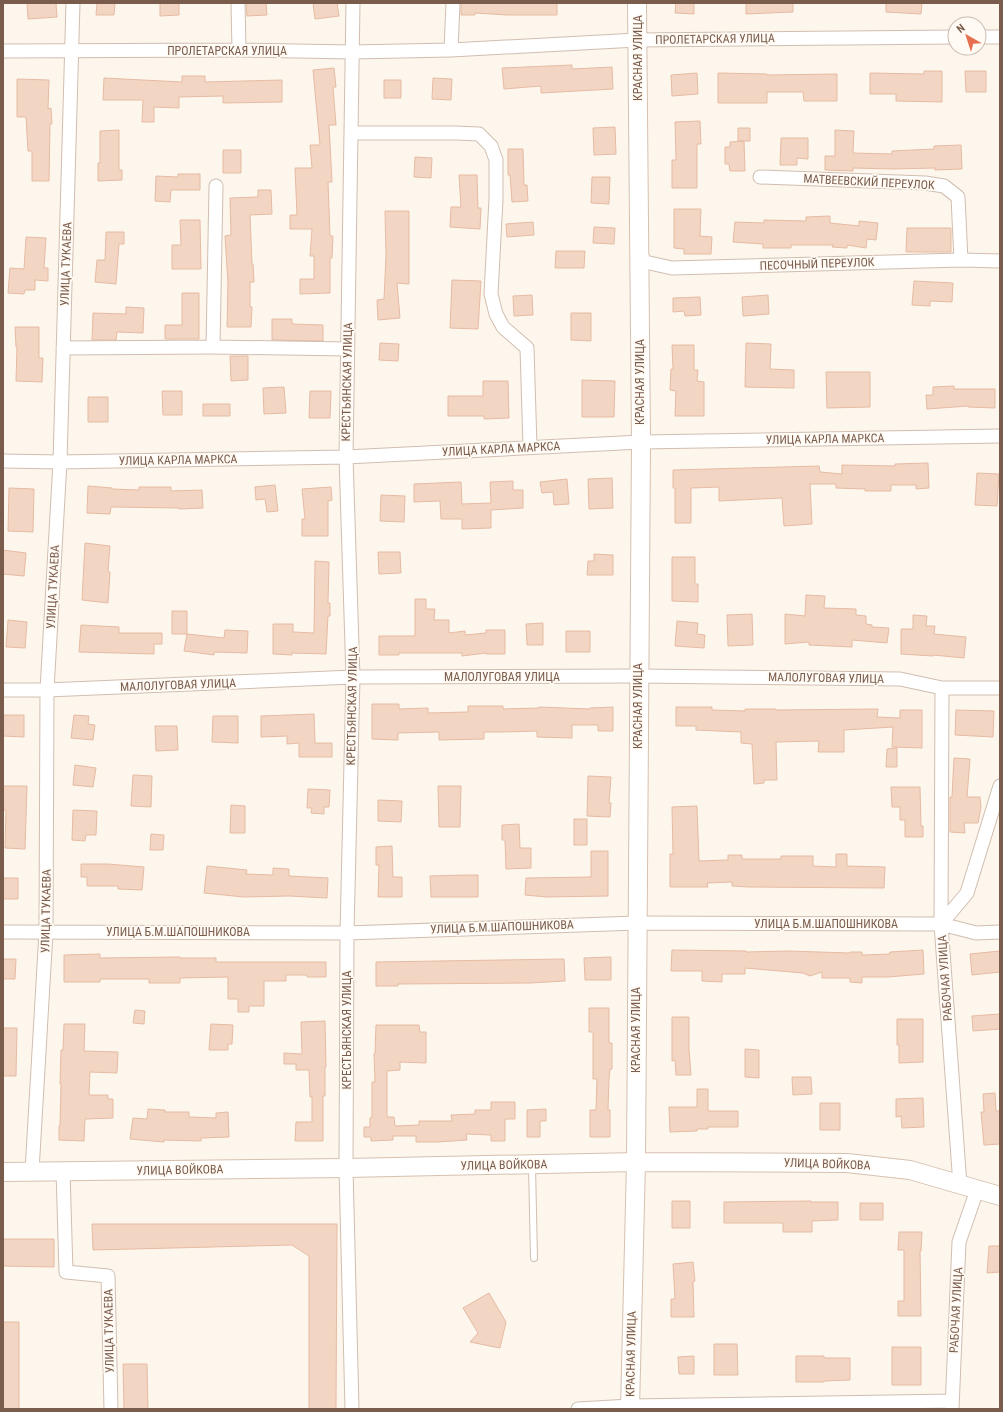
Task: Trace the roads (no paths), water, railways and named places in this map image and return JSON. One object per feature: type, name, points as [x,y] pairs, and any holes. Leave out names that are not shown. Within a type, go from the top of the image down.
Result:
[{"type":"street","name":"УЛИЦА ТУКАЕВА","points":[[32,1171],[46,932],[47,690],[60,462],[73,3]]},
{"type":"street","points":[[238,3],[240,50]]},
{"type":"street","name":"КРЕСТЬЯНСКАЯ УЛИЦА","points":[[352,1409],[346,1168],[347,933],[353,677],[346,457],[353,3]]},
{"type":"street","points":[[451,50],[452,3]]},
{"type":"street","name":"КРАСНАЯ УЛИЦА","points":[[630,1407],[636,1162],[638,676],[641,442],[637,3]]},
{"type":"street","points":[[987,37],[1000,36]]},
{"type":"street","name":"ПРОЛЕТАРСКАЯ УЛИЦА","points":[[3,51],[72,52],[240,50],[352,52],[451,50],[637,40],[947,37]]},
{"type":"street","points":[[351,133],[479,134],[491,146],[496,160],[496,200],[491,294],[496,314],[503,327],[526,348],[530,447]]},
{"type":"street","name":"МАТВЕЕВСКИЙ ПЕРЕУЛОК","points":[[760,177],[925,183],[944,186],[958,197],[961,260]]},
{"type":"street","points":[[213,347],[216,186]]},
{"type":"street","name":"ПЕСОЧНЫЙ ПЕРЕУЛОК","points":[[640,253],[645,262],[672,268],[961,260],[1000,261]]},
{"type":"street","points":[[63,348],[213,347],[348,349]]},
{"type":"street","name":"УЛИЦА КАРЛА МАРКСА","points":[[3,460],[60,462],[346,457],[641,442],[1000,436]]},
{"type":"street","name":"МАЛОЛУГОВАЯ УЛИЦА","points":[[3,690],[47,690],[353,677],[638,676],[900,679],[942,688],[1000,688]]},
{"type":"street","points":[[941,924],[942,688]]},
{"type":"street","name":"РАБОЧАЯ УЛИЦА","points":[[960,1185],[941,924],[967,893],[1000,786]]},
{"type":"street","name":"УЛИЦА Б.М.ШАПОШНИКОВА","points":[[3,932],[347,933],[637,923],[941,924],[976,933],[1000,932]]},
{"type":"street","name":"УЛИЦА ВОЙКОВА","points":[[3,1172],[346,1168],[636,1162],[846,1163],[910,1170],[1000,1196]]},
{"type":"street","name":"УЛИЦА ТУКАЕВА","points":[[63,1171],[66,1272],[108,1276],[111,1409]]},
{"type":"street","name":"РАБОЧАЯ УЛИЦА","points":[[952,1405],[959,1242],[977,1190]]},
{"type":"street","points":[[578,1409],[630,1407],[952,1405]]},
{"type":"lane","points":[[532,1164],[534,1258]]}]
